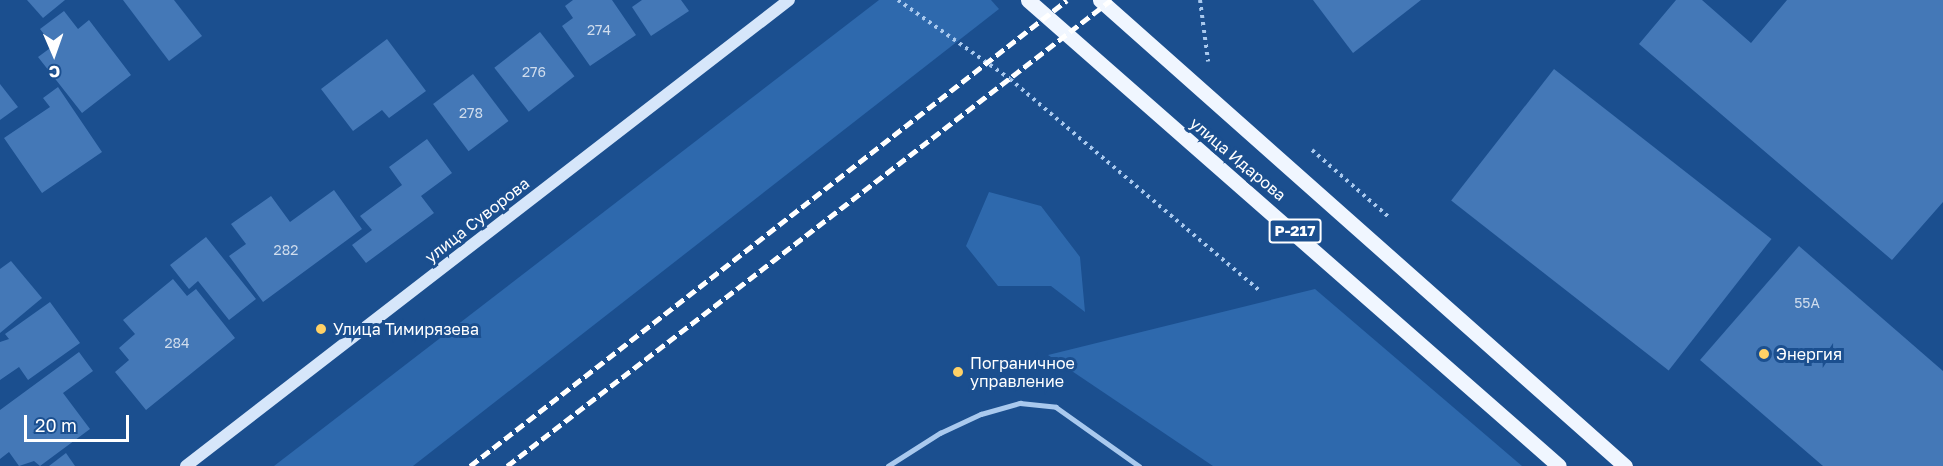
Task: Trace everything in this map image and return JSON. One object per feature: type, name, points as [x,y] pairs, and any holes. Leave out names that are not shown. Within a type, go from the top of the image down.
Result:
[{"type":"main road","name":"улица Суворова","points":[[186,466],[789,0]]},
{"type":"main road","name":"улица Идарова","points":[[1028,0],[1559,466]]},
{"type":"main road","name":"улица Идарова","points":[[1100,0],[1625,466]]},
{"type":"lane","points":[[888,466],[940,433],[981,414],[1020,403],[1056,407],[1139,466]]},
{"type":"path","points":[[898,0],[1010,79],[1261,292]]},
{"type":"path","points":[[1200,0],[1208,60],[1217,68]]},
{"type":"path","points":[[1304,143],[1390,218]]},
{"type":"shaded area","points":[[879,0],[991,0],[999,9],[413,466],[274,466]]},
{"type":"shaded area","points":[[989,192],[1041,206],[1080,257],[1085,312],[1051,286],[998,286],[966,246]]},
{"type":"shaded area","points":[[1315,289],[1522,466],[1213,466],[1048,355]]},
{"type":"building","points":[[27,0],[65,0],[43,18]]},
{"type":"building","points":[[123,0],[174,0],[202,36],[169,61]]},
{"type":"building","points":[[573,0],[612,0],[636,35],[590,66],[562,26],[573,18],[565,6]]},
{"type":"building","points":[[642,0],[681,0],[689,11],[651,36],[632,7]]},
{"type":"building","points":[[1313,0],[1421,0],[1353,53]]},
{"type":"building","points":[[1676,0],[1702,0],[1751,43],[1787,0],[1943,0],[1943,202],[1892,260],[1639,44]]},
{"type":"building","points":[[64,11],[78,29],[89,20],[131,75],[82,113],[38,57],[53,46],[40,29]]},
{"type":"building","points":[[540,32],[574,76],[529,112],[494,68]]},
{"type":"building","points":[[387,39],[426,91],[389,118],[382,110],[353,131],[321,89]]},
{"type":"building","points":[[1554,69],[1771,239],[1669,371],[1451,201]]},
{"type":"building","points":[[473,74],[509,121],[469,151],[433,104]]},
{"type":"building","points":[[0,84],[18,107],[0,120]]},
{"type":"building","points":[[58,87],[102,152],[42,193],[4,138],[50,107],[43,98]]},
{"type":"building","points":[[427,139],[452,173],[421,196],[434,213],[366,263],[352,245],[372,230],[360,216],[402,185],[389,167]]},
{"type":"building","points":[[334,190],[362,229],[263,302],[229,256],[246,244],[231,224],[271,196],[290,222]]},
{"type":"building","points":[[206,237],[256,299],[229,320],[198,281],[189,289],[170,265]]},
{"type":"building","points":[[1799,246],[1943,371],[1943,466],[1823,466],[1700,360]]},
{"type":"building","points":[[11,261],[42,298],[0,333],[0,269]]},
{"type":"building","points":[[173,279],[187,296],[196,289],[235,338],[146,410],[115,372],[129,360],[119,348],[135,334],[123,320]]},
{"type":"building","points":[[50,302],[80,343],[28,380],[19,367],[0,380],[0,342],[9,339],[5,334]]},
{"type":"building","points":[[79,352],[93,371],[63,393],[90,429],[40,466],[34,461],[19,466],[9,452],[0,459],[0,410]]},
{"type":"building","points":[[66,453],[75,466],[49,466]]},
{"type":"railway","points":[[470,466],[1067,0]]},
{"type":"railway","points":[[507,466],[1111,0]]},
{"type":"place","name":"Улица Тимирязева","points":[[321,329]]},
{"type":"place","name":"Энергия","points":[[1764,354]]},
{"type":"place","name":"Пограничное управление","points":[[958,372]]}]
